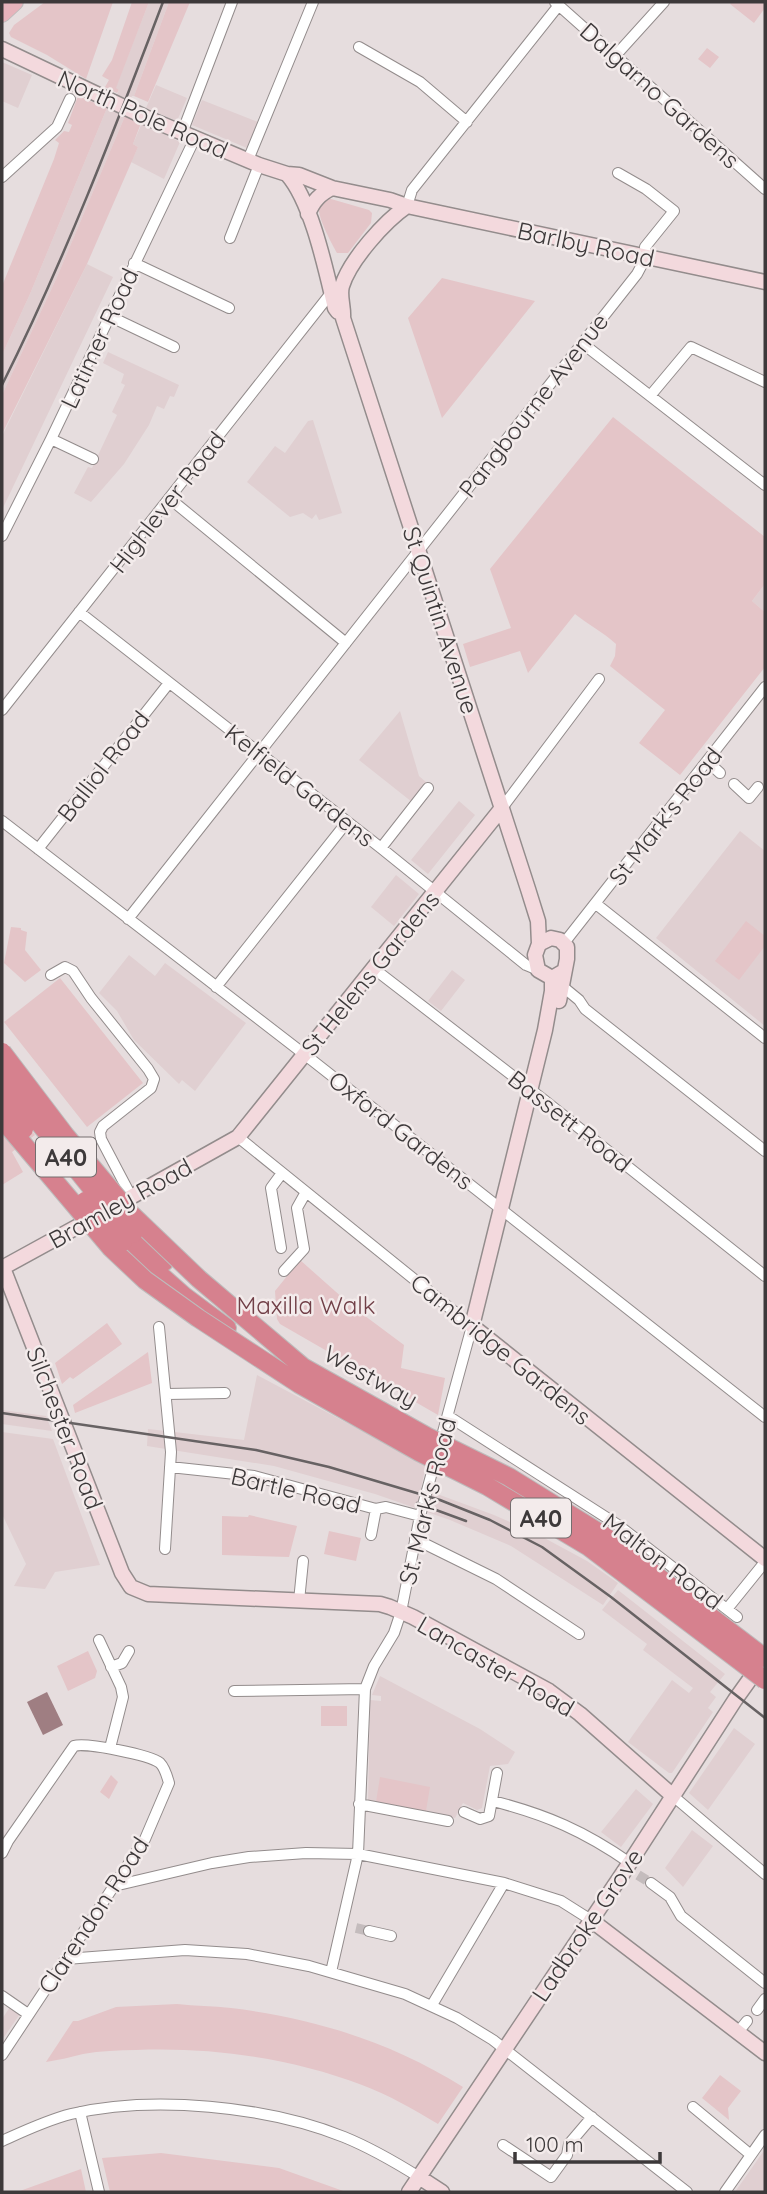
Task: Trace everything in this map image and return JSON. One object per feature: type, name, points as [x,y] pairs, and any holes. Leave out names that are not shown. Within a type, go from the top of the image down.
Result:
[{"type":"highway","name":"A40","points":[[2,1052],[65,1135],[131,1214],[301,1375]]},
{"type":"highway","name":"Westway","points":[[2,1077],[90,1186],[133,1234],[194,1290],[301,1375],[509,1477],[603,1535],[765,1658]]},
{"type":"highway","name":"Westway","points":[[2,1100],[78,1193],[123,1242],[184,1296],[419,1452],[486,1486],[589,1547],[765,1680]]},
{"type":"highway","name":"A40","points":[[2,1119],[111,1248],[145,1280],[198,1318],[301,1375]]},
{"type":"main road","points":[[2,15],[15,2]]},
{"type":"main road","name":"North Pole Road","points":[[2,49],[188,136],[253,162],[332,188]]},
{"type":"main road","name":"St Quintin Avenue","points":[[287,174],[296,184],[322,254],[335,308],[343,318],[538,921],[542,948],[538,970],[559,978],[568,952],[542,948]]},
{"type":"main road","points":[[308,214],[318,197],[332,188],[367,196],[382,218],[380,231]]},
{"type":"main road","name":"Barlby Road","points":[[367,196],[765,282]]},
{"type":"main road","points":[[322,254],[330,261],[337,262],[345,263],[357,259],[395,214],[407,206]]},
{"type":"main road","name":"St Quintin Avenue","points":[[343,318],[341,291],[357,259]]},
{"type":"main road","name":"St Helens Gardens","points":[[238,1137],[502,808]]},
{"type":"main road","name":"St. Mark's Road","points":[[545,1030],[559,1002],[559,978]]},
{"type":"main road","name":"St. Mark's Road","points":[[472,1326],[532,1090],[552,991],[559,978]]},
{"type":"main road","name":"Bramley Road","points":[[2,1267],[132,1198],[238,1137]]},
{"type":"main road","name":"Silchester Road","points":[[2,1267],[121,1573],[131,1587]]},
{"type":"main road","name":"Cambridge Gardens","points":[[472,1326],[765,1561]]},
{"type":"main road","name":"Lancaster Road","points":[[131,1587],[148,1594],[380,1605],[401,1612],[549,1691],[580,1714],[673,1796]]},
{"type":"main road","name":"Ladbroke Grove","points":[[410,2192],[591,1920],[631,1868],[673,1796],[765,1658]]},
{"type":"main road","points":[[591,1920],[743,2026],[765,2053]]},
{"type":"main road","points":[[419,2177],[442,2192]]},
{"type":"street","name":"Latimer Road","points":[[2,536],[134,263],[188,136],[232,2]]},
{"type":"street","points":[[230,238],[253,162],[313,2]]},
{"type":"street","points":[[616,55],[664,2]]},
{"type":"street","points":[[407,206],[412,190],[557,3]]},
{"type":"street","name":"Dalgarno Gardens","points":[[557,3],[765,189]]},
{"type":"street","points":[[359,47],[420,82],[467,122]]},
{"type":"street","points":[[2,177],[57,127],[70,99]]},
{"type":"street","name":"Pangbourne Avenue","points":[[128,919],[637,274],[646,257],[645,247],[674,211],[646,189],[618,173]]},
{"type":"street","points":[[134,263],[229,308]]},
{"type":"street","name":"Highlever Road","points":[[2,710],[331,293]]},
{"type":"street","points":[[109,316],[174,347]]},
{"type":"street","points":[[582,342],[765,485]]},
{"type":"street","points":[[650,396],[691,347],[765,382]]},
{"type":"street","points":[[51,439],[93,459]]},
{"type":"street","points":[[169,498],[346,643]]},
{"type":"street","name":"Kelfield Gardens","points":[[79,612],[434,892],[542,948]]},
{"type":"street","points":[[502,808],[599,679]]},
{"type":"street","name":"Balliol Road","points":[[38,849],[169,682]]},
{"type":"street","name":"St Mark's Road","points":[[542,948],[596,904],[765,687]]},
{"type":"street","points":[[707,761],[719,773]]},
{"type":"street","points":[[734,784],[749,798],[758,787]]},
{"type":"street","points":[[381,848],[428,788]]},
{"type":"street","name":"Oxford Gardens","points":[[2,821],[305,1055],[765,1417]]},
{"type":"street","points":[[216,986],[347,822]]},
{"type":"street","points":[[596,904],[765,1038]]},
{"type":"street","points":[[51,975],[65,967],[73,971],[154,1079],[151,1088],[103,1126],[100,1132],[101,1139],[132,1198]]},
{"type":"street","name":"Bassett Road","points":[[373,968],[532,1090],[765,1276]]},
{"type":"street","points":[[559,978],[585,1009],[765,1150]]},
{"type":"street","points":[[559,1002],[585,1009]]},
{"type":"street","name":"Cambridge Gardens","points":[[238,1137],[472,1326]]},
{"type":"street","points":[[281,1248],[271,1188],[282,1173]]},
{"type":"street","points":[[284,1271],[304,1249],[297,1208],[306,1192]]},
{"type":"street","name":"St. Mark's Road","points":[[331,1972],[358,1854],[365,1689],[374,1666],[394,1633],[401,1612],[420,1516],[472,1326]]},
{"type":"street","points":[[159,1327],[167,1394],[170,1467],[165,1549]]},
{"type":"street","points":[[167,1394],[225,1393]]},
{"type":"street","name":"Malton Road","points":[[448,1416],[618,1525],[737,1617]]},
{"type":"street","name":"Bartle Road","points":[[170,1467],[254,1476],[376,1509],[386,1507],[420,1516]]},
{"type":"street","points":[[371,1535],[376,1509]]},
{"type":"street","points":[[415,1539],[496,1579],[579,1634]]},
{"type":"street","points":[[299,1601],[303,1561]]},
{"type":"street","points":[[727,1609],[765,1561]]},
{"type":"street","points":[[2,1853],[5,1839],[74,1746],[81,1744],[110,1748],[123,1697],[121,1686],[99,1640]]},
{"type":"street","points":[[111,1667],[122,1663],[129,1651]]},
{"type":"street","points":[[234,1691],[365,1689]]},
{"type":"street","name":"Clarendon Road","points":[[2,2055],[145,1839],[169,1783],[160,1763],[110,1748]]},
{"type":"street","points":[[464,1812],[484,1819],[489,1816],[497,1773]]},
{"type":"street","name":"Lancaster Road","points":[[673,1796],[765,1874]]},
{"type":"street","points":[[493,1801],[566,1825],[596,1840],[631,1868]]},
{"type":"street","points":[[359,1804],[448,1821]]},
{"type":"street","points":[[114,1886],[249,1857],[306,1853],[358,1854],[505,1883],[561,1902],[591,1920]]},
{"type":"street","points":[[432,2005],[505,1883]]},
{"type":"street","points":[[651,1883],[670,1897],[681,1916],[765,1983]]},
{"type":"street","points":[[343,1925],[356,1928]]},
{"type":"street","points":[[369,1931],[391,1936]]},
{"type":"street","points":[[66,1959],[150,1951],[225,1952],[288,1961],[405,1994],[480,2031],[687,2192]]},
{"type":"street","points":[[2,1996],[28,2014]]},
{"type":"street","points":[[757,2010],[765,1999]]},
{"type":"street","points":[[2,2141],[80,2112],[142,2105],[180,2105],[279,2118],[322,2129],[362,2144],[419,2177]]},
{"type":"street","points":[[693,2107],[751,2155]]},
{"type":"street","points":[[80,2112],[100,2192]]},
{"type":"street","points":[[503,2145],[551,2177],[568,2155],[569,2144],[592,2117]]},
{"type":"street","points":[[725,2192],[765,2135]]},
{"type":"shaded area","points":[[149,2],[169,2],[134,96],[57,277],[2,395],[2,355],[107,108],[111,109],[119,90],[115,89]]},
{"type":"shaded area","points":[[2,62],[32,75],[18,108],[2,101]]},
{"type":"shaded area","points":[[156,85],[187,98],[177,121],[146,108]]},
{"type":"shaded area","points":[[202,100],[258,122],[247,148],[192,125]]},
{"type":"shaded area","points":[[142,123],[180,142],[164,179],[131,162],[138,147],[133,144]]},
{"type":"shaded area","points":[[87,264],[113,277],[2,510],[2,436]]},
{"type":"shaded area","points":[[108,352],[179,385],[174,397],[170,396],[164,409],[157,406],[149,425],[124,464],[91,502],[74,493],[88,467],[92,468],[117,415],[112,412],[125,385],[121,383],[124,374],[103,363]]},
{"type":"shaded area","points":[[313,420],[342,513],[319,520],[316,514],[312,519],[303,513],[290,517],[247,482],[275,446],[285,453],[308,421]]},
{"type":"shaded area","points":[[765,584],[765,612],[752,601]]},
{"type":"shaded area","points":[[400,711],[419,776],[427,783],[412,802],[359,760]]},
{"type":"shaded area","points":[[459,801],[475,815],[428,874],[411,860]]},
{"type":"shaded area","points":[[740,831],[765,851],[765,1026],[656,938]]},
{"type":"shaded area","points":[[396,875],[419,894],[394,926],[371,907]]},
{"type":"shaded area","points":[[129,955],[155,976],[165,963],[246,1023],[195,1091],[182,1080],[179,1084],[134,1040],[117,1011],[99,993]]},
{"type":"shaded area","points":[[452,970],[465,980],[441,1011],[428,1001]]},
{"type":"shaded area","points":[[257,1375],[426,1465],[421,1488],[537,1534],[587,1561],[618,1583],[603,1605],[511,1546],[450,1520],[375,1494],[274,1466],[147,1446],[148,1429],[244,1440]]},
{"type":"shaded area","points":[[2,1410],[46,1416],[52,1431],[2,1424]]},
{"type":"shaded area","points":[[2,1432],[53,1439],[100,1565],[55,1572],[45,1589],[14,1586],[26,1564],[2,1514]]},
{"type":"shaded area","points":[[618,1590],[725,1674],[710,1692],[716,1697],[708,1708],[713,1712],[672,1773],[628,1742],[672,1680],[689,1693],[693,1688],[643,1650],[647,1644],[602,1610]]},
{"type":"shaded area","points":[[380,1676],[480,1729],[515,1752],[508,1764],[490,1766],[482,1808],[477,1810],[463,1803],[455,1818],[368,1803],[370,1700],[381,1701],[381,1696],[372,1695]]},
{"type":"shaded area","points":[[47,1692],[63,1725],[43,1735],[27,1702]]},
{"type":"shaded area","points":[[734,1728],[755,1744],[708,1810],[689,1793]]},
{"type":"shaded area","points":[[636,1789],[653,1804],[621,1847],[601,1832]]},
{"type":"shaded area","points":[[692,1830],[713,1846],[683,1887],[665,1868]]},
{"type":"shaded area","points":[[10,2007],[20,2014],[2,2040],[2,2019]]},
{"type":"shaded area","points":[[765,2149],[765,2192],[735,2192]]},
{"type":"green space","points":[[45,2],[113,2],[86,79],[11,37],[9,33],[14,25]]},
{"type":"green space","points":[[132,2],[149,2],[116,88],[119,90],[117,93],[105,87],[109,80],[102,76],[112,60]]},
{"type":"green space","points":[[169,2],[190,2],[148,102],[134,96]]},
{"type":"green space","points":[[765,2],[765,8],[754,23],[730,4]]},
{"type":"green space","points":[[707,48],[719,57],[710,68],[698,59]]},
{"type":"green space","points":[[78,96],[107,108],[2,355],[2,286],[54,159],[59,143],[55,140],[64,131],[69,132],[72,125],[68,123]]},
{"type":"green space","points":[[125,116],[141,123],[133,144],[138,147],[87,264],[2,434],[2,395],[57,277]]},
{"type":"green space","points":[[325,199],[372,213],[371,223],[348,253],[337,253],[323,225],[319,207]]},
{"type":"green space","points":[[442,278],[535,301],[442,418],[408,318]]},
{"type":"green space","points":[[613,417],[765,537],[765,584],[752,601],[765,612],[765,667],[680,775],[639,743],[665,710],[610,666],[615,656],[616,644],[575,614],[528,673],[520,651],[470,667],[463,644],[511,628],[490,569]]},
{"type":"green space","points":[[746,921],[765,936],[765,946],[739,980],[715,961]]},
{"type":"green space","points":[[11,927],[27,932],[25,950],[41,970],[25,982],[4,963]]},
{"type":"green space","points":[[60,978],[143,1083],[87,1127],[4,1022]]},
{"type":"green space","points":[[7,1098],[35,1135],[12,1152],[23,1172],[2,1185],[2,1102]]},
{"type":"green space","name":"Maxilla Walk","points":[[300,1260],[353,1307],[404,1345],[401,1368],[445,1378],[438,1415],[280,1324],[277,1319],[275,1291]]},
{"type":"green space","points":[[107,1323],[122,1344],[62,1384],[55,1363]]},
{"type":"green space","points":[[148,1352],[152,1383],[75,1413],[73,1405]]},
{"type":"green space","points":[[249,1515],[297,1526],[289,1557],[222,1555],[222,1516]]},
{"type":"green space","points":[[329,1531],[361,1538],[356,1561],[324,1554]]},
{"type":"green space","points":[[88,1651],[97,1671],[95,1678],[68,1691],[57,1666]]},
{"type":"green space","points":[[321,1706],[347,1706],[347,1726],[321,1726]]},
{"type":"green space","points":[[111,1775],[118,1782],[109,1799],[100,1792]]},
{"type":"green space","points":[[380,1777],[430,1787],[426,1811],[376,1802]]},
{"type":"green space","points":[[177,2004],[262,2012],[351,2034],[408,2057],[463,2087],[438,2124],[362,2085],[308,2068],[251,2056],[194,2050],[123,2050],[89,2053],[46,2062],[73,2021],[116,2007]]},
{"type":"green space","points":[[720,2075],[741,2091],[728,2108],[729,2120],[702,2098]]},
{"type":"green space","points":[[161,2153],[279,2168],[346,2192],[110,2192],[102,2158]]},
{"type":"green space","points":[[81,2169],[86,2192],[17,2192]]},
{"type":"tunnel","points":[[638,1875],[651,1883]]},
{"type":"tunnel","points":[[356,1928],[369,1931]]},
{"type":"railway","points":[[2,385],[67,243],[163,2]]},
{"type":"railway","points":[[2,1413],[256,1450],[329,1467],[440,1500],[490,1520],[542,1547],[611,1597],[765,1718]]},
{"type":"railway","points":[[417,1503],[466,1521]]}]
